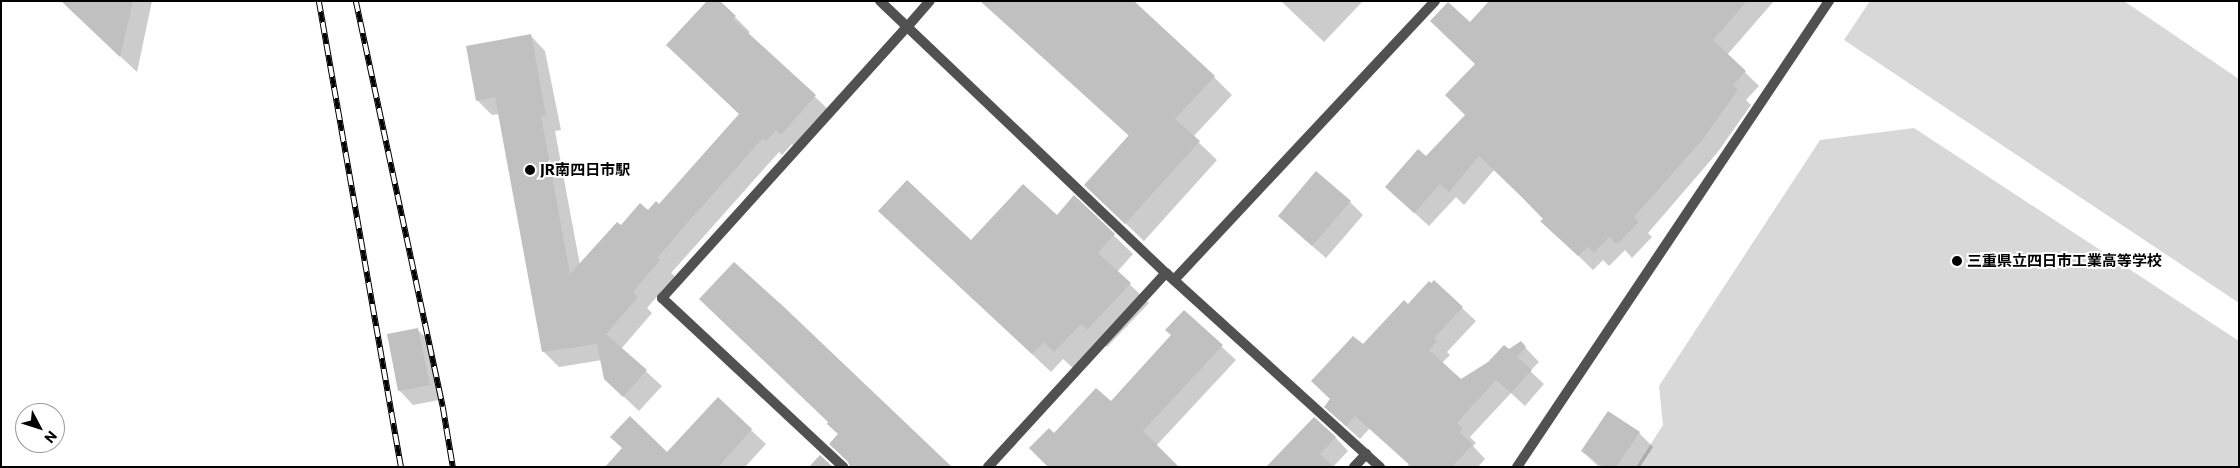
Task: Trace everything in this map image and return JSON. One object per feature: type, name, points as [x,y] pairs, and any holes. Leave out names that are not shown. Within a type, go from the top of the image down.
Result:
[{"type":"street","points":[[880,1],[1170,276],[1380,467]]},
{"type":"street","points":[[843,467],[662,298],[930,1]]},
{"type":"street","points":[[988,467],[1434,1]]},
{"type":"street","points":[[1517,467],[1829,1]]},
{"type":"street","points":[[1354,467],[1366,454]]},
{"type":"shaded area","points":[[1870,1],[2124,1],[2239,79],[2239,303],[1844,40]]},
{"type":"shaded area","points":[[1914,128],[2239,341],[2239,467],[1636,467],[1663,425],[1659,386],[1820,140]]},
{"type":"building","points":[[61,1],[133,1],[120,57]]},
{"type":"building","points":[[707,1],[720,1],[736,16],[733,19],[816,95],[781,135],[776,130],[766,141],[763,138],[682,229],[657,258],[660,260],[633,292],[638,297],[606,334],[647,370],[623,397],[604,379],[597,344],[542,352],[495,97],[476,101],[466,46],[531,34],[546,115],[541,116],[570,274],[617,222],[621,225],[640,203],[648,210],[656,201],[659,204],[739,114],[666,45]]},
{"type":"building","points":[[980,1],[1134,1],[1215,76],[1175,119],[1200,141],[1125,224],[1084,185],[1129,135]]},
{"type":"building","points":[[1489,1],[1747,1],[1713,40],[1746,71],[1733,85],[1738,90],[1703,139],[1634,217],[1639,222],[1617,244],[1609,237],[1594,253],[1588,247],[1578,256],[1540,221],[1543,219],[1479,156],[1449,192],[1440,184],[1414,213],[1385,187],[1418,149],[1426,156],[1465,115],[1445,95],[1475,64],[1430,21],[1448,2],[1470,22]]},
{"type":"building","points":[[1316,171],[1351,201],[1312,246],[1278,216]]},
{"type":"building","points":[[907,180],[971,240],[1023,184],[1057,215],[1074,195],[1115,234],[1098,253],[1131,283],[1087,330],[1081,324],[1054,352],[1044,342],[1032,354],[878,211]]},
{"type":"building","points":[[734,262],[952,467],[850,467],[848,462],[829,444],[838,434],[827,424],[828,422],[699,299]]},
{"type":"building","points":[[1434,280],[1463,307],[1434,338],[1437,341],[1429,350],[1461,379],[1488,362],[1504,345],[1509,349],[1521,341],[1526,347],[1517,357],[1532,370],[1511,393],[1496,380],[1457,423],[1463,429],[1459,432],[1473,444],[1452,467],[1412,467],[1355,416],[1346,426],[1324,407],[1330,399],[1311,381],[1353,336],[1363,344],[1404,300],[1408,304],[1429,281],[1431,283]]},
{"type":"building","points":[[1184,310],[1223,345],[1143,431],[1179,467],[1048,467],[1029,448],[1049,428],[1054,433],[1096,388],[1111,401],[1171,335],[1165,330]]},
{"type":"building","points":[[418,328],[430,385],[398,391],[387,334]]},
{"type":"building","points":[[718,397],[752,429],[718,467],[605,467],[622,448],[610,437],[630,416],[667,452]]},
{"type":"building","points":[[1608,411],[1640,432],[1616,467],[1604,467],[1581,451]]},
{"type":"building","points":[[1314,417],[1336,437],[1320,454],[1334,467],[1266,467]]},
{"type":"building","points":[[820,455],[833,467],[809,467]]},
{"type":"railway","points":[[319,1],[401,467]]},
{"type":"railway","points":[[356,1],[443,407],[453,467]]},
{"type":"place","name":"JR南四日市駅","points":[[530,170]]},
{"type":"place","name":"三重県立四日市工業高等学校","points":[[1957,261]]}]
